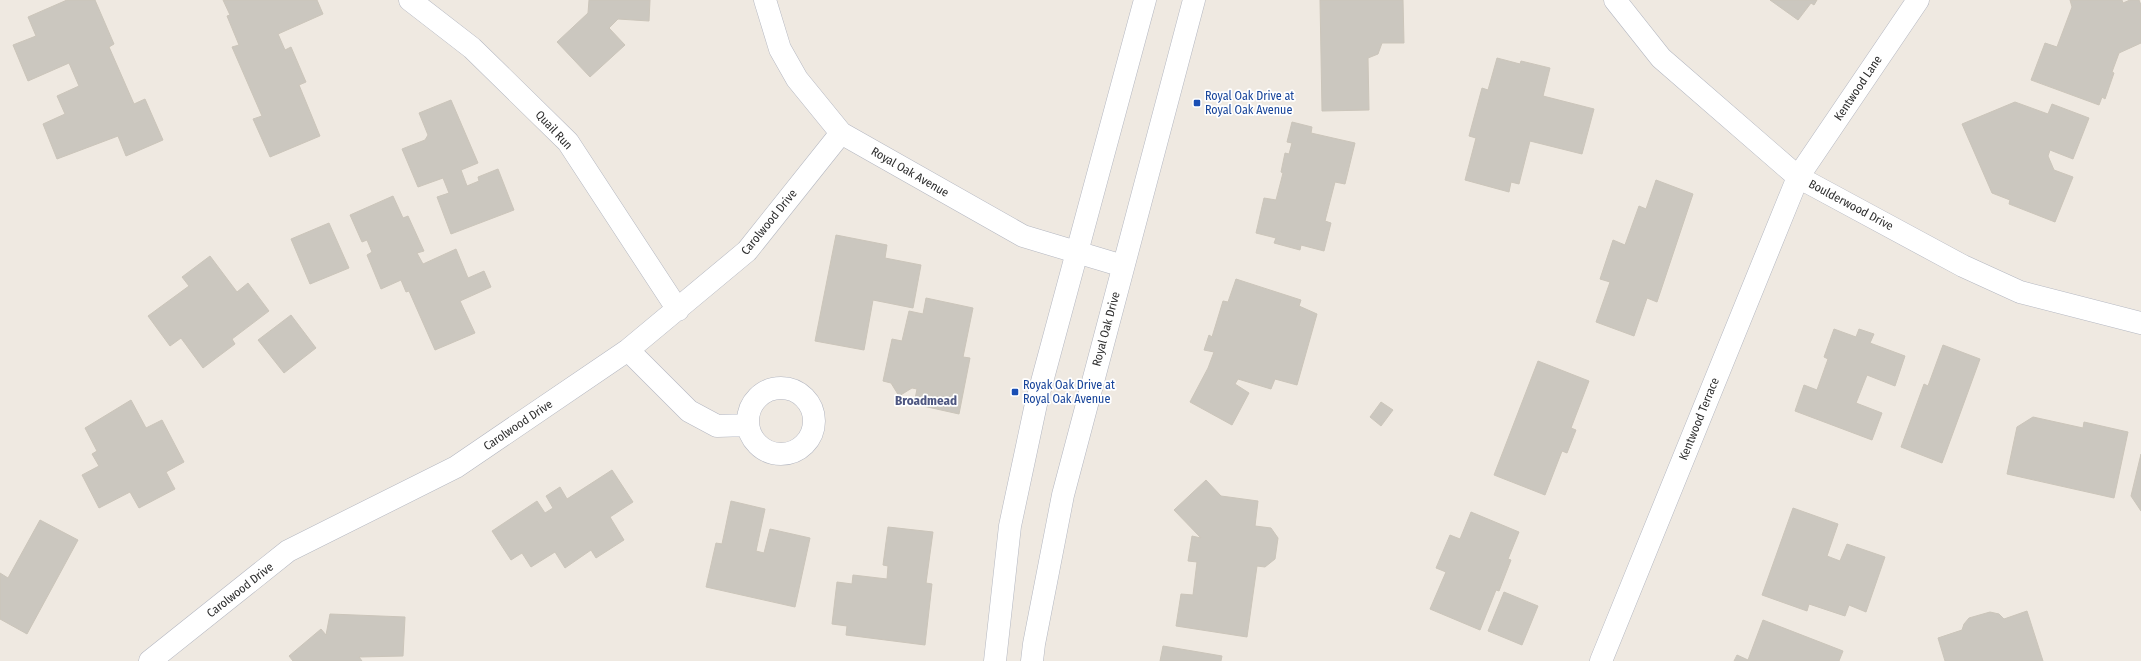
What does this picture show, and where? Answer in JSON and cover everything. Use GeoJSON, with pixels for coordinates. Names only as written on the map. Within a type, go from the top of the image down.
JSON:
{"type":"FeatureCollection","features":[{"type":"Feature","properties":{"kind":"street","name":"Quail Run"},"geometry":{"type":"LineString","coordinates":[[410,0],[472,48],[568,142],[678,310]]}},
{"type":"Feature","properties":{"kind":"street","name":"Royal Oak Avenue"},"geometry":{"type":"LineString","coordinates":[[765,0],[780,48],[797,79],[840,133],[1023,236],[1123,266]]}},
{"type":"Feature","properties":{"kind":"street"},"geometry":{"type":"LineString","coordinates":[[995,661],[1010,526],[1036,404],[1145,0]]}},
{"type":"Feature","properties":{"kind":"street","name":"Royal Oak Drive"},"geometry":{"type":"LineString","coordinates":[[1032,661],[1062,495],[1194,0]]}},
{"type":"Feature","properties":{"kind":"street","name":"Boulderwood Drive"},"geometry":{"type":"LineString","coordinates":[[1615,0],[1662,58],[1798,177],[1963,266],[2020,292],[2140,321]]}},
{"type":"Feature","properties":{"kind":"street","name":"Kentwood Lane"},"geometry":{"type":"LineString","coordinates":[[1798,177],[1918,0]]}},
{"type":"Feature","properties":{"kind":"street","name":"Carolwood Drive"},"geometry":{"type":"LineString","coordinates":[[152,660],[288,551],[456,467],[628,350],[678,310],[747,251],[840,133]]}},
{"type":"Feature","properties":{"kind":"street","name":"Kentwood Terrace"},"geometry":{"type":"LineString","coordinates":[[1601,661],[1798,177]]}},
{"type":"Feature","properties":{"kind":"street"},"geometry":{"type":"LineString","coordinates":[[628,350],[689,411],[717,426],[748,425]]}},
{"type":"Feature","properties":{"kind":"building"},"geometry":{"type":"Polygon","coordinates":[[[67,0],[95,0],[114,44],[109,47],[134,104],[145,99],[163,140],[126,156],[118,136],[57,159],[43,124],[65,114],[57,96],[79,86],[69,63],[28,81],[13,45],[36,36],[28,17],[67,0]]]}},
{"type":"Feature","properties":{"kind":"building"},"geometry":{"type":"Polygon","coordinates":[[[223,0],[317,0],[323,14],[278,34],[285,50],[291,47],[306,82],[299,85],[320,136],[270,157],[253,119],[262,116],[232,47],[239,45],[227,16],[230,15],[223,0]]]}},
{"type":"Feature","properties":{"kind":"building"},"geometry":{"type":"Polygon","coordinates":[[[589,0],[650,0],[649,21],[618,19],[609,28],[625,45],[590,77],[557,42],[588,13],[589,0]]]}},
{"type":"Feature","properties":{"kind":"building"},"geometry":{"type":"Polygon","coordinates":[[[1320,0],[1403,0],[1404,43],[1382,43],[1378,54],[1368,58],[1369,110],[1322,111],[1320,0]]]}},
{"type":"Feature","properties":{"kind":"building"},"geometry":{"type":"Polygon","coordinates":[[[1770,0],[1817,0],[1814,5],[1811,3],[1798,20],[1770,0]]]}},
{"type":"Feature","properties":{"kind":"building"},"geometry":{"type":"Polygon","coordinates":[[[2070,0],[2122,0],[2123,3],[2130,0],[2139,0],[2141,5],[2141,43],[2119,53],[2105,99],[2102,97],[2099,105],[2031,80],[2045,43],[2057,47],[2072,7],[2070,0]]]}},
{"type":"Feature","properties":{"kind":"building"},"geometry":{"type":"Polygon","coordinates":[[[1497,58],[1520,64],[1521,61],[1550,68],[1543,96],[1594,109],[1582,154],[1530,141],[1519,184],[1511,182],[1509,192],[1465,180],[1476,138],[1469,136],[1482,88],[1488,90],[1497,58]]]}},
{"type":"Feature","properties":{"kind":"building"},"geometry":{"type":"Polygon","coordinates":[[[451,100],[478,163],[461,170],[467,186],[479,181],[478,177],[498,169],[514,210],[451,234],[437,197],[449,193],[443,178],[418,187],[402,149],[425,140],[428,135],[419,113],[451,100]]]}},
{"type":"Feature","properties":{"kind":"building"},"geometry":{"type":"Polygon","coordinates":[[[2015,102],[2048,114],[2052,104],[2089,118],[2073,159],[2050,150],[2048,156],[2054,170],[2073,177],[2055,222],[2009,204],[2010,200],[1992,193],[1962,124],[2015,102]]]}},
{"type":"Feature","properties":{"kind":"building"},"geometry":{"type":"Polygon","coordinates":[[[1292,122],[1312,127],[1311,133],[1355,143],[1345,184],[1335,182],[1325,221],[1331,223],[1324,251],[1301,245],[1300,250],[1274,243],[1276,238],[1256,233],[1264,198],[1276,200],[1283,173],[1281,172],[1285,153],[1289,154],[1292,143],[1287,142],[1292,122]]]}},
{"type":"Feature","properties":{"kind":"building"},"geometry":{"type":"Polygon","coordinates":[[[1656,180],[1693,194],[1657,302],[1647,298],[1634,336],[1596,322],[1610,282],[1600,279],[1613,240],[1625,245],[1639,206],[1646,209],[1656,180]]]}},
{"type":"Feature","properties":{"kind":"building"},"geometry":{"type":"Polygon","coordinates":[[[393,196],[403,218],[408,216],[424,251],[417,253],[423,264],[456,249],[468,278],[484,271],[491,287],[460,301],[475,333],[435,350],[409,291],[406,292],[401,280],[381,289],[367,255],[372,252],[367,240],[362,242],[350,215],[393,196]]]}},
{"type":"Feature","properties":{"kind":"building"},"geometry":{"type":"Polygon","coordinates":[[[329,223],[349,268],[310,284],[291,239],[329,223]]]}},
{"type":"Feature","properties":{"kind":"building"},"geometry":{"type":"Polygon","coordinates":[[[836,235],[887,245],[885,258],[921,265],[913,308],[873,300],[864,350],[815,341],[836,235]]]}},
{"type":"Feature","properties":{"kind":"building"},"geometry":{"type":"Polygon","coordinates":[[[210,256],[237,292],[248,283],[269,311],[232,339],[235,344],[203,368],[181,338],[170,346],[148,316],[189,286],[182,277],[210,256]]]}},
{"type":"Feature","properties":{"kind":"building"},"geometry":{"type":"Polygon","coordinates":[[[1236,279],[1301,300],[1299,306],[1317,314],[1297,385],[1275,379],[1271,389],[1238,379],[1235,384],[1249,393],[1232,425],[1190,402],[1208,368],[1214,352],[1204,350],[1209,335],[1212,337],[1223,301],[1228,302],[1236,279]]]}},
{"type":"Feature","properties":{"kind":"building"},"geometry":{"type":"Polygon","coordinates":[[[926,298],[973,308],[963,357],[970,358],[959,414],[914,404],[917,389],[912,388],[899,396],[891,383],[883,381],[892,339],[902,341],[909,311],[923,314],[926,298]]]}},
{"type":"Feature","properties":{"kind":"building"},"geometry":{"type":"Polygon","coordinates":[[[291,315],[316,348],[284,373],[258,340],[291,315]]]}},
{"type":"Feature","properties":{"kind":"building"},"geometry":{"type":"Polygon","coordinates":[[[1834,329],[1856,337],[1859,329],[1874,334],[1870,343],[1905,356],[1895,386],[1867,375],[1856,403],[1882,413],[1872,440],[1795,411],[1804,385],[1817,390],[1828,359],[1824,357],[1834,329]]]}},
{"type":"Feature","properties":{"kind":"building"},"geometry":{"type":"Polygon","coordinates":[[[1943,345],[1980,359],[1942,463],[1901,447],[1924,384],[1928,386],[1943,345]]]}},
{"type":"Feature","properties":{"kind":"building"},"geometry":{"type":"Polygon","coordinates":[[[1538,361],[1589,381],[1571,428],[1576,430],[1567,453],[1562,451],[1545,495],[1494,475],[1538,361]]]}},
{"type":"Feature","properties":{"kind":"building"},"geometry":{"type":"Polygon","coordinates":[[[131,400],[146,428],[162,420],[184,462],[166,472],[175,489],[139,508],[130,492],[99,508],[82,475],[99,466],[92,454],[97,451],[85,428],[131,400]]]}},
{"type":"Feature","properties":{"kind":"building"},"geometry":{"type":"Polygon","coordinates":[[[1381,402],[1393,410],[1381,426],[1370,417],[1381,402]]]}},
{"type":"Feature","properties":{"kind":"building"},"geometry":{"type":"Polygon","coordinates":[[[2033,417],[2083,428],[2084,422],[2128,432],[2114,498],[2007,474],[2017,427],[2033,417]]]}},
{"type":"Feature","properties":{"kind":"building"},"geometry":{"type":"Polygon","coordinates":[[[2141,454],[2141,511],[2131,496],[2141,454]]]}},
{"type":"Feature","properties":{"kind":"building"},"geometry":{"type":"Polygon","coordinates":[[[612,470],[633,502],[610,517],[624,540],[596,558],[591,550],[565,568],[555,552],[531,567],[522,553],[511,560],[492,531],[537,501],[545,513],[553,508],[546,496],[560,487],[567,499],[612,470]]]}},
{"type":"Feature","properties":{"kind":"building"},"geometry":{"type":"Polygon","coordinates":[[[1206,480],[1221,496],[1258,501],[1255,526],[1271,528],[1278,538],[1275,559],[1265,567],[1257,566],[1247,637],[1176,626],[1181,594],[1193,595],[1197,562],[1188,561],[1192,536],[1201,538],[1174,510],[1206,480]]]}},
{"type":"Feature","properties":{"kind":"building"},"geometry":{"type":"Polygon","coordinates":[[[731,501],[765,509],[756,551],[764,553],[770,529],[810,538],[795,607],[706,587],[716,543],[722,544],[731,501]]]}},
{"type":"Feature","properties":{"kind":"building"},"geometry":{"type":"Polygon","coordinates":[[[1793,508],[1838,524],[1827,556],[1840,561],[1847,544],[1885,557],[1866,612],[1849,605],[1845,616],[1809,604],[1807,611],[1762,595],[1793,508]]]}},
{"type":"Feature","properties":{"kind":"building"},"geometry":{"type":"Polygon","coordinates":[[[1471,512],[1519,532],[1508,559],[1511,560],[1499,591],[1496,590],[1480,630],[1430,609],[1446,572],[1436,568],[1450,535],[1460,539],[1471,512]]]}},
{"type":"Feature","properties":{"kind":"building"},"geometry":{"type":"Polygon","coordinates":[[[40,520],[78,540],[27,634],[0,619],[0,573],[8,578],[40,520]]]}},
{"type":"Feature","properties":{"kind":"building"},"geometry":{"type":"Polygon","coordinates":[[[888,527],[933,532],[926,583],[932,584],[925,645],[846,635],[847,626],[832,624],[837,582],[852,584],[853,575],[887,579],[888,566],[883,565],[888,527]]]}},
{"type":"Feature","properties":{"kind":"building"},"geometry":{"type":"Polygon","coordinates":[[[1504,592],[1538,606],[1522,645],[1488,631],[1504,592]]]}},
{"type":"Feature","properties":{"kind":"building"},"geometry":{"type":"Polygon","coordinates":[[[2027,611],[2043,661],[1945,661],[1938,638],[1962,630],[1964,624],[1969,618],[1990,612],[1999,614],[2004,619],[2027,611]]]}},
{"type":"Feature","properties":{"kind":"building"},"geometry":{"type":"Polygon","coordinates":[[[330,614],[405,617],[403,656],[359,657],[362,661],[293,661],[289,656],[321,629],[326,635],[330,614]]]}},
{"type":"Feature","properties":{"kind":"building"},"geometry":{"type":"Polygon","coordinates":[[[1763,620],[1843,651],[1839,661],[1734,661],[1737,655],[1748,660],[1763,620]]]}},
{"type":"Feature","properties":{"kind":"building"},"geometry":{"type":"Polygon","coordinates":[[[1163,646],[1222,656],[1221,661],[1160,661],[1163,646]]]}},
{"type":"Feature","properties":{"kind":"place","name":"Royal Oak Drive at Royal Oak Avenue"},"geometry":{"type":"Point","coordinates":[1197,103]}},
{"type":"Feature","properties":{"kind":"place","name":"Royak Oak Drive at Royal Oak Avenue"},"geometry":{"type":"Point","coordinates":[1015,392]}},
{"type":"Feature","properties":{"kind":"district","name":"Broadmead"},"geometry":{"type":"Point","coordinates":[926,400]}}]}
